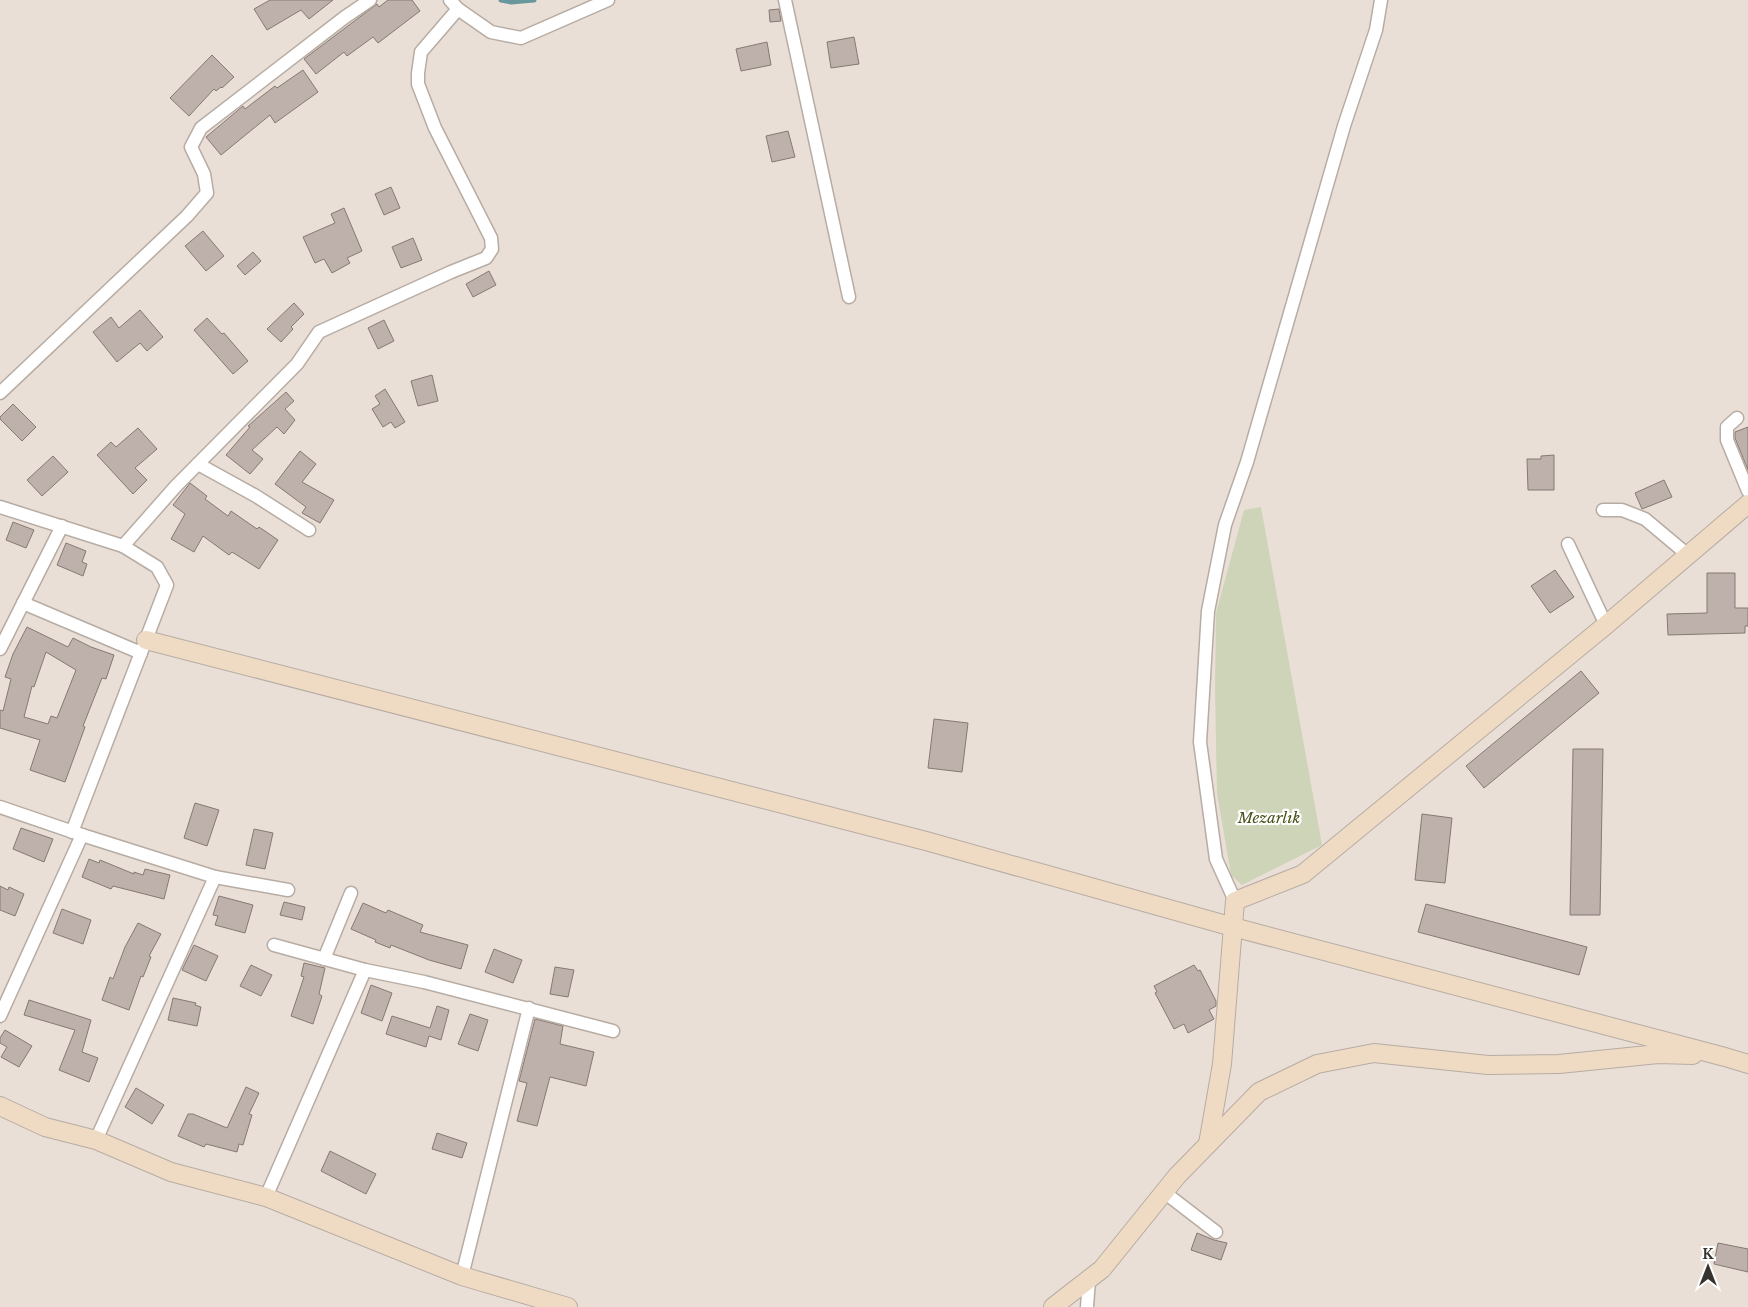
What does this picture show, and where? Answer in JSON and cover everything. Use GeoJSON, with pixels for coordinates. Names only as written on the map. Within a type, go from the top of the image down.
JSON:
{"type":"FeatureCollection","features":[{"type":"Feature","properties":{"kind":"street"},"geometry":{"type":"LineString","coordinates":[[0,393],[187,216],[207,194],[204,174],[191,147],[201,128],[345,17],[370,0]]}},
{"type":"Feature","properties":{"kind":"street"},"geometry":{"type":"LineString","coordinates":[[122,546],[198,464],[297,364],[319,332],[486,258],[492,249],[491,238],[435,128],[418,84],[421,52],[454,5],[490,32],[521,38],[608,0]]}},
{"type":"Feature","properties":{"kind":"street"},"geometry":{"type":"LineString","coordinates":[[785,0],[849,297]]}},
{"type":"Feature","properties":{"kind":"street"},"geometry":{"type":"LineString","coordinates":[[1208,1144],[1222,1064],[1235,901],[1216,859],[1200,742],[1208,611],[1225,524],[1247,462],[1344,126],[1376,30],[1381,0]]}},
{"type":"Feature","properties":{"kind":"street"},"geometry":{"type":"LineString","coordinates":[[1738,418],[1727,427],[1727,440],[1748,491]]}},
{"type":"Feature","properties":{"kind":"street"},"geometry":{"type":"LineString","coordinates":[[198,464],[256,496],[309,530]]}},
{"type":"Feature","properties":{"kind":"street"},"geometry":{"type":"LineString","coordinates":[[1235,901],[1302,874],[1606,625],[1748,504]]}},
{"type":"Feature","properties":{"kind":"street"},"geometry":{"type":"LineString","coordinates":[[0,507],[122,546],[157,567],[167,585],[77,834],[0,1016]]}},
{"type":"Feature","properties":{"kind":"street"},"geometry":{"type":"LineString","coordinates":[[1603,510],[1622,510],[1645,518],[1688,555]]}},
{"type":"Feature","properties":{"kind":"street"},"geometry":{"type":"LineString","coordinates":[[0,649],[62,526]]}},
{"type":"Feature","properties":{"kind":"street"},"geometry":{"type":"LineString","coordinates":[[1568,544],[1606,625]]}},
{"type":"Feature","properties":{"kind":"street"},"geometry":{"type":"LineString","coordinates":[[23,603],[143,647],[926,842],[1233,927],[1725,1056],[1748,1064]]}},
{"type":"Feature","properties":{"kind":"street"},"geometry":{"type":"LineString","coordinates":[[0,807],[77,834],[215,877],[288,890]]}},
{"type":"Feature","properties":{"kind":"street"},"geometry":{"type":"LineString","coordinates":[[96,1140],[215,877]]}},
{"type":"Feature","properties":{"kind":"street"},"geometry":{"type":"LineString","coordinates":[[324,958],[351,894]]}},
{"type":"Feature","properties":{"kind":"street"},"geometry":{"type":"LineString","coordinates":[[274,945],[365,970],[424,982],[528,1008],[613,1032]]}},
{"type":"Feature","properties":{"kind":"street"},"geometry":{"type":"LineString","coordinates":[[266,1197],[365,970]]}},
{"type":"Feature","properties":{"kind":"street"},"geometry":{"type":"LineString","coordinates":[[462,1276],[528,1008]]}},
{"type":"Feature","properties":{"kind":"street"},"geometry":{"type":"LineString","coordinates":[[1053,1307],[1102,1269],[1177,1176],[1259,1092],[1317,1064],[1374,1053],[1488,1065],[1559,1064],[1658,1054],[1725,1056],[1748,1052]]}},
{"type":"Feature","properties":{"kind":"street"},"geometry":{"type":"LineString","coordinates":[[0,1106],[45,1127],[96,1140],[171,1172],[266,1197],[462,1276],[568,1307]]}},
{"type":"Feature","properties":{"kind":"street"},"geometry":{"type":"LineString","coordinates":[[1164,1192],[1216,1232]]}},
{"type":"Feature","properties":{"kind":"street"},"geometry":{"type":"LineString","coordinates":[[1087,1307],[1089,1279]]}},
{"type":"Feature","properties":{"kind":"green space","name":"Mezarlık"},"geometry":{"type":"Polygon","coordinates":[[[1261,507],[1322,845],[1242,885],[1231,875],[1217,793],[1216,613],[1244,510],[1261,507]]]}},
{"type":"Feature","properties":{"kind":"building"},"geometry":{"type":"Polygon","coordinates":[[[270,0],[333,0],[309,19],[301,10],[267,30],[254,9],[270,0]]]}},
{"type":"Feature","properties":{"kind":"building"},"geometry":{"type":"Polygon","coordinates":[[[388,0],[412,0],[420,11],[378,43],[373,37],[347,56],[344,52],[316,74],[304,59],[377,4],[379,7],[388,0]]]}},
{"type":"Feature","properties":{"kind":"building"},"geometry":{"type":"Polygon","coordinates":[[[779,9],[781,21],[770,22],[769,10],[779,9]]]}},
{"type":"Feature","properties":{"kind":"building"},"geometry":{"type":"Polygon","coordinates":[[[854,37],[859,64],[831,68],[827,42],[854,37]]]}},
{"type":"Feature","properties":{"kind":"building"},"geometry":{"type":"Polygon","coordinates":[[[767,42],[771,65],[741,71],[736,49],[767,42]]]}},
{"type":"Feature","properties":{"kind":"building"},"geometry":{"type":"Polygon","coordinates":[[[212,55],[234,77],[222,88],[216,91],[214,89],[189,116],[170,98],[212,55]]]}},
{"type":"Feature","properties":{"kind":"building"},"geometry":{"type":"Polygon","coordinates":[[[303,70],[318,92],[275,123],[270,115],[221,155],[206,137],[243,106],[245,109],[275,86],[277,88],[303,70]]]}},
{"type":"Feature","properties":{"kind":"building"},"geometry":{"type":"Polygon","coordinates":[[[788,131],[795,157],[772,162],[766,136],[788,131]]]}},
{"type":"Feature","properties":{"kind":"building"},"geometry":{"type":"Polygon","coordinates":[[[391,187],[400,208],[384,215],[375,194],[391,187]]]}},
{"type":"Feature","properties":{"kind":"building"},"geometry":{"type":"Polygon","coordinates":[[[344,208],[362,251],[347,258],[350,263],[332,273],[324,259],[315,263],[303,237],[335,223],[331,214],[344,208]]]}},
{"type":"Feature","properties":{"kind":"building"},"geometry":{"type":"Polygon","coordinates":[[[203,231],[224,256],[206,271],[185,246],[203,231]]]}},
{"type":"Feature","properties":{"kind":"building"},"geometry":{"type":"Polygon","coordinates":[[[413,238],[422,260],[401,268],[392,247],[413,238]]]}},
{"type":"Feature","properties":{"kind":"building"},"geometry":{"type":"Polygon","coordinates":[[[253,252],[261,261],[245,275],[237,266],[253,252]]]}},
{"type":"Feature","properties":{"kind":"building"},"geometry":{"type":"Polygon","coordinates":[[[489,271],[496,285],[473,297],[466,284],[489,271]]]}},
{"type":"Feature","properties":{"kind":"building"},"geometry":{"type":"Polygon","coordinates":[[[294,303],[304,314],[291,327],[293,329],[281,342],[267,329],[294,303]]]}},
{"type":"Feature","properties":{"kind":"building"},"geometry":{"type":"Polygon","coordinates":[[[140,310],[163,337],[147,351],[140,343],[117,362],[93,332],[111,317],[119,328],[140,310]]]}},
{"type":"Feature","properties":{"kind":"building"},"geometry":{"type":"Polygon","coordinates":[[[207,318],[222,334],[224,333],[248,361],[233,374],[194,330],[207,318]]]}},
{"type":"Feature","properties":{"kind":"building"},"geometry":{"type":"Polygon","coordinates":[[[384,320],[394,341],[378,349],[368,328],[384,320]]]}},
{"type":"Feature","properties":{"kind":"building"},"geometry":{"type":"Polygon","coordinates":[[[432,375],[438,401],[418,406],[411,381],[432,375]]]}},
{"type":"Feature","properties":{"kind":"building"},"geometry":{"type":"Polygon","coordinates":[[[385,389],[405,422],[395,428],[391,422],[383,427],[372,409],[380,404],[375,396],[385,389]]]}},
{"type":"Feature","properties":{"kind":"building"},"geometry":{"type":"Polygon","coordinates":[[[286,392],[294,401],[285,409],[295,420],[284,434],[277,427],[252,450],[263,459],[250,474],[226,455],[250,427],[248,426],[286,392]]]}},
{"type":"Feature","properties":{"kind":"building"},"geometry":{"type":"Polygon","coordinates":[[[13,404],[36,427],[22,441],[0,419],[13,404]]]}},
{"type":"Feature","properties":{"kind":"building"},"geometry":{"type":"Polygon","coordinates":[[[1748,427],[1748,470],[1735,438],[1735,432],[1748,427]]]}},
{"type":"Feature","properties":{"kind":"building"},"geometry":{"type":"Polygon","coordinates":[[[138,428],[157,449],[135,468],[147,480],[133,494],[97,455],[111,442],[116,447],[138,428]]]}},
{"type":"Feature","properties":{"kind":"building"},"geometry":{"type":"Polygon","coordinates":[[[300,451],[316,464],[302,482],[334,500],[320,523],[302,513],[306,507],[275,484],[300,451]]]}},
{"type":"Feature","properties":{"kind":"building"},"geometry":{"type":"Polygon","coordinates":[[[1554,455],[1554,490],[1528,490],[1527,459],[1541,459],[1541,456],[1554,455]]]}},
{"type":"Feature","properties":{"kind":"building"},"geometry":{"type":"Polygon","coordinates":[[[53,456],[68,472],[42,496],[27,480],[53,456]]]}},
{"type":"Feature","properties":{"kind":"building"},"geometry":{"type":"Polygon","coordinates":[[[1664,480],[1672,497],[1642,509],[1635,493],[1664,480]]]}},
{"type":"Feature","properties":{"kind":"building"},"geometry":{"type":"Polygon","coordinates":[[[190,483],[207,496],[205,499],[228,516],[231,511],[257,529],[259,527],[278,540],[259,569],[232,552],[229,555],[203,536],[194,552],[171,539],[185,514],[173,505],[190,483]]]}},
{"type":"Feature","properties":{"kind":"building"},"geometry":{"type":"Polygon","coordinates":[[[13,522],[34,530],[26,548],[6,540],[13,522]]]}},
{"type":"Feature","properties":{"kind":"building"},"geometry":{"type":"Polygon","coordinates":[[[66,543],[86,551],[82,562],[87,564],[83,576],[57,565],[66,543]]]}},
{"type":"Feature","properties":{"kind":"building"},"geometry":{"type":"Polygon","coordinates":[[[1555,570],[1574,597],[1550,613],[1531,586],[1555,570]]]}},
{"type":"Feature","properties":{"kind":"building"},"geometry":{"type":"Polygon","coordinates":[[[1707,573],[1735,573],[1735,608],[1748,608],[1748,626],[1745,626],[1745,633],[1668,635],[1667,614],[1707,613],[1707,573]]]}},
{"type":"Feature","properties":{"kind":"building"},"geometry":{"type":"Polygon","coordinates":[[[27,627],[68,647],[73,638],[114,655],[106,679],[102,678],[83,726],[85,727],[65,782],[30,770],[40,740],[0,728],[0,710],[3,711],[11,679],[5,677],[13,654],[27,627]],[[46,652],[34,687],[32,686],[24,717],[48,724],[51,716],[57,718],[76,670],[46,652]]]}},
{"type":"Feature","properties":{"kind":"building"},"geometry":{"type":"Polygon","coordinates":[[[1581,671],[1599,693],[1484,788],[1466,766],[1581,671]]]}},
{"type":"Feature","properties":{"kind":"building"},"geometry":{"type":"Polygon","coordinates":[[[934,719],[968,723],[962,772],[928,768],[934,719]]]}},
{"type":"Feature","properties":{"kind":"building"},"geometry":{"type":"Polygon","coordinates":[[[1573,749],[1603,749],[1600,915],[1570,915],[1573,749]]]}},
{"type":"Feature","properties":{"kind":"building"},"geometry":{"type":"Polygon","coordinates":[[[195,803],[219,810],[207,846],[184,838],[195,803]]]}},
{"type":"Feature","properties":{"kind":"building"},"geometry":{"type":"Polygon","coordinates":[[[1422,814],[1452,818],[1445,883],[1415,880],[1422,814]]]}},
{"type":"Feature","properties":{"kind":"building"},"geometry":{"type":"Polygon","coordinates":[[[21,828],[53,839],[44,862],[13,849],[21,828]]]}},
{"type":"Feature","properties":{"kind":"building"},"geometry":{"type":"Polygon","coordinates":[[[254,829],[273,833],[265,869],[246,865],[254,829]]]}},
{"type":"Feature","properties":{"kind":"building"},"geometry":{"type":"Polygon","coordinates":[[[89,859],[99,863],[100,860],[134,874],[134,872],[143,875],[145,869],[170,875],[164,899],[113,886],[111,889],[82,877],[89,859]]]}},
{"type":"Feature","properties":{"kind":"building"},"geometry":{"type":"Polygon","coordinates":[[[0,886],[8,890],[9,887],[24,894],[15,916],[0,910],[0,886]]]}},
{"type":"Feature","properties":{"kind":"building"},"geometry":{"type":"Polygon","coordinates":[[[219,896],[253,905],[245,933],[215,925],[218,916],[213,915],[219,896]]]}},
{"type":"Feature","properties":{"kind":"building"},"geometry":{"type":"Polygon","coordinates":[[[284,902],[305,907],[302,920],[280,915],[284,902]]]}},
{"type":"Feature","properties":{"kind":"building"},"geometry":{"type":"Polygon","coordinates":[[[363,903],[386,913],[388,910],[423,925],[420,932],[468,945],[461,969],[429,960],[391,945],[390,948],[351,929],[363,903]]]}},
{"type":"Feature","properties":{"kind":"building"},"geometry":{"type":"Polygon","coordinates":[[[1426,904],[1587,947],[1579,975],[1418,932],[1426,904]]]}},
{"type":"Feature","properties":{"kind":"building"},"geometry":{"type":"Polygon","coordinates":[[[62,909],[91,920],[83,944],[53,933],[62,909]]]}},
{"type":"Feature","properties":{"kind":"building"},"geometry":{"type":"Polygon","coordinates":[[[138,923],[161,934],[149,956],[151,957],[143,977],[141,976],[129,1010],[102,1000],[110,977],[113,979],[125,947],[138,923]]]}},
{"type":"Feature","properties":{"kind":"building"},"geometry":{"type":"Polygon","coordinates":[[[194,945],[218,956],[206,981],[182,970],[194,945]]]}},
{"type":"Feature","properties":{"kind":"building"},"geometry":{"type":"Polygon","coordinates":[[[494,949],[522,960],[513,983],[485,972],[494,949]]]}},
{"type":"Feature","properties":{"kind":"building"},"geometry":{"type":"Polygon","coordinates":[[[304,963],[325,968],[319,994],[322,996],[313,1024],[291,1016],[304,977],[301,976],[304,963]]]}},
{"type":"Feature","properties":{"kind":"building"},"geometry":{"type":"Polygon","coordinates":[[[251,965],[272,975],[261,996],[240,986],[251,965]]]}},
{"type":"Feature","properties":{"kind":"building"},"geometry":{"type":"Polygon","coordinates":[[[1194,965],[1198,971],[1200,970],[1216,1001],[1216,1006],[1209,1010],[1214,1019],[1188,1033],[1184,1024],[1174,1029],[1155,993],[1157,992],[1154,986],[1194,965]]]}},
{"type":"Feature","properties":{"kind":"building"},"geometry":{"type":"Polygon","coordinates":[[[555,967],[574,970],[568,997],[550,994],[555,967]]]}},
{"type":"Feature","properties":{"kind":"building"},"geometry":{"type":"Polygon","coordinates":[[[371,985],[392,993],[382,1021],[361,1013],[371,985]]]}},
{"type":"Feature","properties":{"kind":"building"},"geometry":{"type":"Polygon","coordinates":[[[173,998],[196,1003],[195,1005],[201,1007],[197,1026],[168,1020],[173,998]]]}},
{"type":"Feature","properties":{"kind":"building"},"geometry":{"type":"Polygon","coordinates":[[[29,1000],[91,1020],[82,1052],[98,1058],[89,1082],[59,1070],[75,1030],[24,1015],[29,1000]]]}},
{"type":"Feature","properties":{"kind":"building"},"geometry":{"type":"Polygon","coordinates":[[[437,1006],[449,1010],[441,1040],[429,1036],[426,1047],[386,1034],[392,1016],[430,1028],[437,1006]]]}},
{"type":"Feature","properties":{"kind":"building"},"geometry":{"type":"Polygon","coordinates":[[[470,1014],[488,1020],[478,1051],[458,1044],[470,1014]]]}},
{"type":"Feature","properties":{"kind":"building"},"geometry":{"type":"Polygon","coordinates":[[[535,1019],[563,1026],[560,1044],[594,1052],[586,1086],[550,1077],[537,1126],[517,1121],[527,1083],[519,1081],[535,1019]]]}},
{"type":"Feature","properties":{"kind":"building"},"geometry":{"type":"Polygon","coordinates":[[[5,1030],[32,1046],[19,1067],[1,1057],[7,1047],[0,1043],[0,1038],[5,1030]]]}},
{"type":"Feature","properties":{"kind":"building"},"geometry":{"type":"Polygon","coordinates":[[[246,1087],[259,1093],[249,1114],[252,1115],[243,1145],[239,1144],[237,1152],[206,1144],[204,1147],[178,1136],[188,1114],[193,1114],[227,1128],[246,1087]]]}},
{"type":"Feature","properties":{"kind":"building"},"geometry":{"type":"Polygon","coordinates":[[[136,1088],[164,1105],[152,1124],[125,1107],[136,1088]]]}},
{"type":"Feature","properties":{"kind":"building"},"geometry":{"type":"Polygon","coordinates":[[[437,1133],[467,1143],[462,1158],[432,1149],[437,1133]]]}},
{"type":"Feature","properties":{"kind":"building"},"geometry":{"type":"Polygon","coordinates":[[[330,1151],[376,1174],[366,1194],[321,1171],[330,1151]]]}},
{"type":"Feature","properties":{"kind":"building"},"geometry":{"type":"Polygon","coordinates":[[[1197,1233],[1227,1243],[1221,1260],[1191,1250],[1197,1233]]]}},
{"type":"Feature","properties":{"kind":"building"},"geometry":{"type":"Polygon","coordinates":[[[1718,1243],[1748,1249],[1748,1272],[1714,1264],[1718,1243]]]}},
{"type":"Feature","properties":{"kind":"waterway"},"geometry":{"type":"LineString","coordinates":[[501,0],[511,2],[534,0]]}}]}
